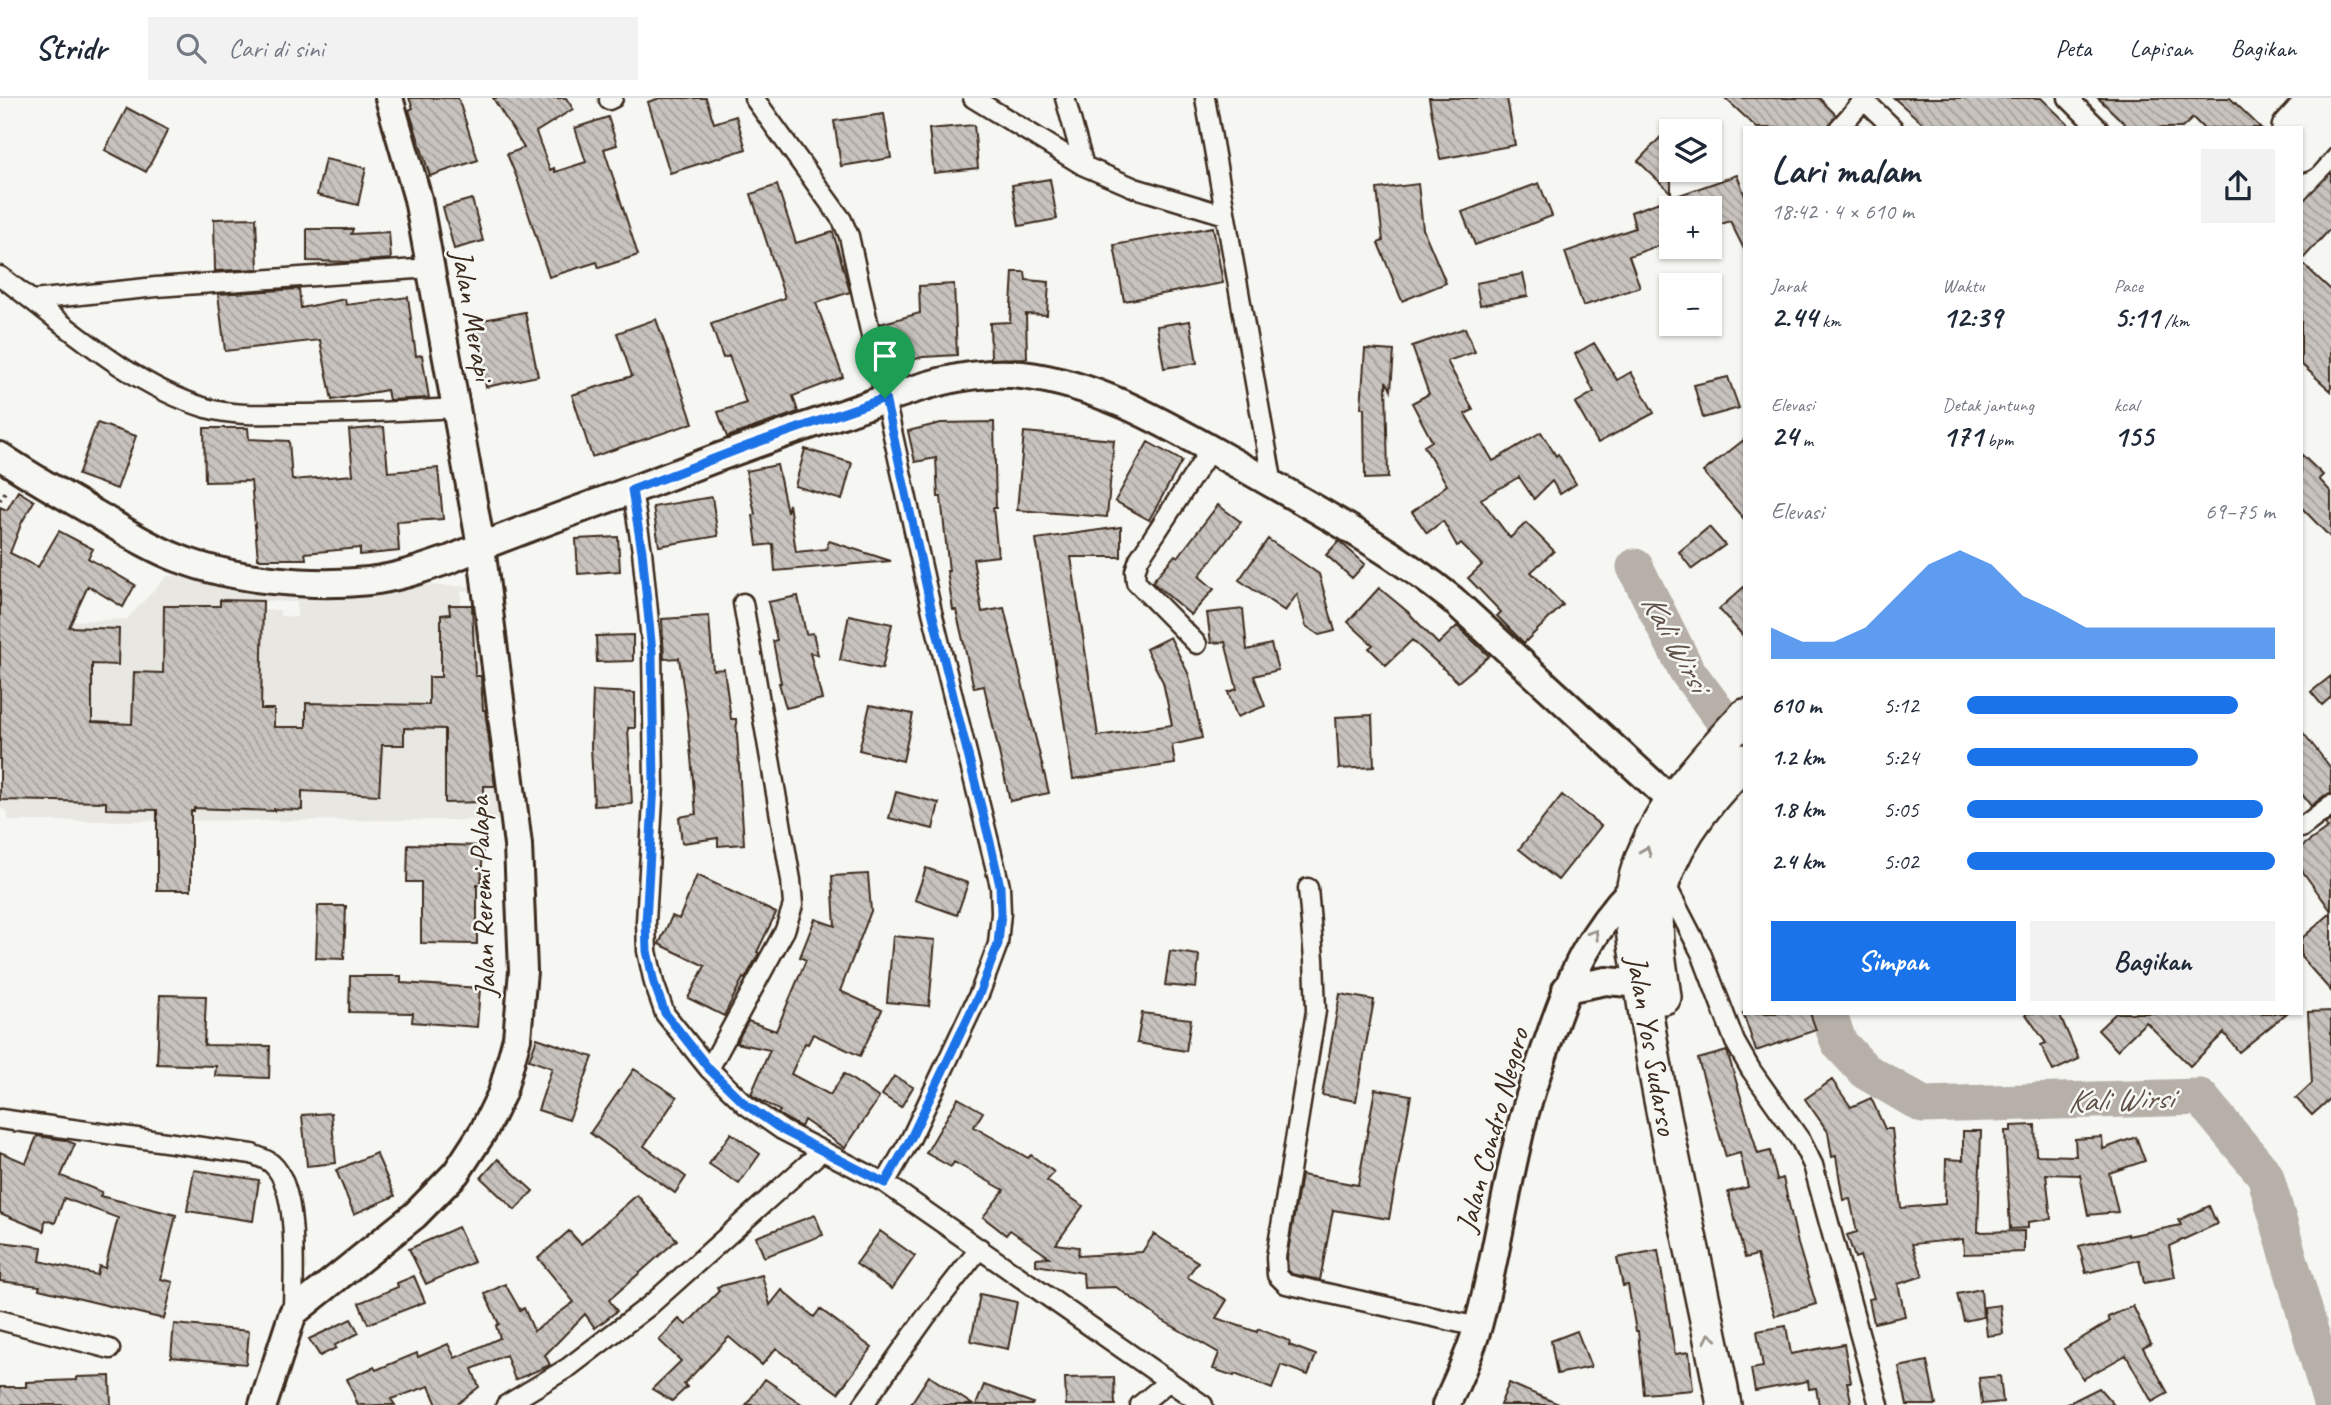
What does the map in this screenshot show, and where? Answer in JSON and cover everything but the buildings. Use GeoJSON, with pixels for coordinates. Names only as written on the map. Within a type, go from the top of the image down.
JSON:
{"type":"FeatureCollection","features":[{"type":"Feature","properties":{"kind":"highway"},"geometry":{"type":"LineString","coordinates":[[2291,126],[2316,98]]}},
{"type":"Feature","properties":{"kind":"highway"},"geometry":{"type":"LineString","coordinates":[[2303,153],[2331,121]]}},
{"type":"Feature","properties":{"kind":"highway","name":"Jalan Yos Sudarso"},"geometry":{"type":"LineString","coordinates":[[1649,884],[1678,847],[1723,769],[1743,721]]}},
{"type":"Feature","properties":{"kind":"highway","name":"Jalan Yos Sudarso"},"geometry":{"type":"LineString","coordinates":[[1723,769],[1673,803],[1649,842],[1649,884],[1634,947],[1652,1060],[1714,1301],[1746,1405]]}},
{"type":"Feature","properties":{"kind":"highway","name":"Jalan Yos Sudarso"},"geometry":{"type":"LineString","coordinates":[[1649,884],[1659,897],[1658,947],[1665,1014],[1714,1301],[1724,1405]]}},
{"type":"Feature","properties":{"kind":"street","name":"Jalan Merapi"},"geometry":{"type":"LineString","coordinates":[[389,98],[418,199],[481,546]]}},
{"type":"Feature","properties":{"kind":"street"},"geometry":{"type":"LineString","coordinates":[[754,98],[842,220],[849,236],[932,612],[1000,886],[998,944],[980,992],[911,1138],[885,1183]]}},
{"type":"Feature","properties":{"kind":"street"},"geometry":{"type":"LineString","coordinates":[[973,98],[1084,166],[1135,188],[1225,215]]}},
{"type":"Feature","properties":{"kind":"street"},"geometry":{"type":"LineString","coordinates":[[1065,98],[1084,166]]}},
{"type":"Feature","properties":{"kind":"street"},"geometry":{"type":"LineString","coordinates":[[2068,98],[2096,126]]}},
{"type":"Feature","properties":{"kind":"street"},"geometry":{"type":"LineString","coordinates":[[1841,126],[1865,99],[1891,126]]}},
{"type":"Feature","properties":{"kind":"street"},"geometry":{"type":"LineString","coordinates":[[1202,102],[1273,485]]}},
{"type":"Feature","properties":{"kind":"street"},"geometry":{"type":"LineString","coordinates":[[33,300],[156,287],[431,268]]}},
{"type":"Feature","properties":{"kind":"street"},"geometry":{"type":"LineString","coordinates":[[0,276],[131,372],[208,409],[239,414],[340,414],[457,408]]}},
{"type":"Feature","properties":{"kind":"street"},"geometry":{"type":"LineString","coordinates":[[0,456],[145,544],[181,560],[222,572],[277,579],[369,581],[409,573],[451,559],[750,445],[929,384],[987,374],[1022,375],[1061,382],[1118,400],[1273,485],[1416,570],[1462,608],[1673,803]]}},
{"type":"Feature","properties":{"kind":"street"},"geometry":{"type":"LineString","coordinates":[[1197,643],[1136,582],[1135,570],[1139,559],[1210,450]]}},
{"type":"Feature","properties":{"kind":"street"},"geometry":{"type":"LineString","coordinates":[[632,490],[642,551],[652,652],[654,784],[646,922],[647,951],[654,983],[665,1013],[709,1069],[746,1105],[782,1130],[885,1183],[1203,1405]]}},
{"type":"Feature","properties":{"kind":"street","name":"Jalan Reremi Palapa"},"geometry":{"type":"LineString","coordinates":[[293,1312],[415,1214],[456,1173],[484,1130],[502,1093],[517,1038],[523,971],[518,845],[481,546]]}},
{"type":"Feature","properties":{"kind":"street"},"geometry":{"type":"LineString","coordinates":[[709,1069],[785,930],[793,905],[791,880],[743,603]]}},
{"type":"Feature","properties":{"kind":"street"},"geometry":{"type":"LineString","coordinates":[[2303,826],[2331,805]]}},
{"type":"Feature","properties":{"kind":"street"},"geometry":{"type":"LineString","coordinates":[[1649,884],[1683,915],[1701,953],[1735,1042],[1751,1070],[1801,1141],[1813,1165],[1879,1405]]}},
{"type":"Feature","properties":{"kind":"street","name":"Jalan Condro Negoro"},"geometry":{"type":"LineString","coordinates":[[1446,1405],[1461,1375],[1478,1327],[1517,1142],[1566,989],[1594,933],[1614,907],[1649,884]]}},
{"type":"Feature","properties":{"kind":"street"},"geometry":{"type":"LineString","coordinates":[[1308,888],[1316,1011],[1276,1257],[1277,1275],[1286,1284],[1478,1327]]}},
{"type":"Feature","properties":{"kind":"street"},"geometry":{"type":"LineString","coordinates":[[1566,989],[1606,981],[1642,984]]}},
{"type":"Feature","properties":{"kind":"street"},"geometry":{"type":"LineString","coordinates":[[0,1119],[252,1154],[271,1163],[281,1176],[292,1214],[293,1312],[263,1405]]}},
{"type":"Feature","properties":{"kind":"street"},"geometry":{"type":"LineString","coordinates":[[506,1405],[569,1367],[649,1306],[822,1151]]}},
{"type":"Feature","properties":{"kind":"street"},"geometry":{"type":"LineString","coordinates":[[863,1405],[925,1318],[980,1248]]}},
{"type":"Feature","properties":{"kind":"street"},"geometry":{"type":"LineString","coordinates":[[0,1320],[110,1349]]}},
{"type":"Feature","properties":{"kind":"street"},"geometry":{"type":"LineString","coordinates":[[1140,1405],[1170,1381]]}},
{"type":"Feature","properties":{"kind":"shaded area"},"geometry":{"type":"Polygon","coordinates":[[[167,576],[480,587],[498,707],[504,820],[9,821],[7,811],[0,808],[0,797],[10,767],[0,764],[0,755],[6,754],[8,717],[0,716],[0,707],[19,707],[21,636],[0,635],[0,624],[127,619],[167,576]],[[473,590],[461,591],[461,605],[450,605],[450,614],[441,615],[441,677],[429,677],[430,698],[483,697],[483,676],[475,676],[473,590]],[[221,600],[220,606],[164,606],[163,644],[221,646],[220,725],[240,725],[240,782],[302,783],[303,757],[272,756],[272,745],[284,745],[284,727],[274,727],[274,709],[261,709],[263,610],[280,610],[280,616],[297,617],[297,602],[221,600]],[[58,627],[56,662],[117,665],[119,629],[58,627]],[[22,630],[21,712],[40,712],[41,724],[52,724],[53,631],[22,630]],[[134,672],[132,719],[208,721],[209,674],[134,672]],[[55,673],[54,720],[91,721],[92,674],[55,673]],[[306,703],[306,744],[404,745],[404,728],[441,729],[441,712],[406,711],[406,705],[306,703]],[[445,710],[445,803],[484,802],[484,786],[499,785],[498,710],[445,710]],[[115,723],[113,758],[238,762],[239,728],[115,723]],[[18,727],[18,757],[111,758],[110,727],[18,727]],[[308,754],[306,791],[379,795],[380,757],[308,754]],[[13,768],[13,800],[96,801],[96,769],[13,768]],[[106,779],[106,809],[194,811],[194,781],[106,779]],[[207,783],[206,808],[274,811],[275,785],[207,783]],[[276,785],[276,809],[302,809],[302,786],[276,785]]]}},
{"type":"Feature","properties":{"kind":"waterway","name":"Kali Wirsi"},"geometry":{"type":"LineString","coordinates":[[1635,567],[1687,671],[1743,746]]}},
{"type":"Feature","properties":{"kind":"waterway","name":"Kali Wirsi"},"geometry":{"type":"LineString","coordinates":[[1829,1015],[1839,1043],[1865,1071],[1923,1105],[2200,1097],[2265,1175],[2331,1403]]}},
{"type":"Feature","properties":{"kind":"route"},"geometry":{"type":"LineString","coordinates":[[885,398],[932,612],[991,846],[1000,886],[1001,913],[998,944],[980,992],[911,1138],[885,1183],[782,1130],[746,1105],[709,1069],[665,1013],[654,983],[647,951],[646,922],[654,784],[652,652],[642,551],[632,490],[885,398]]}}]}
